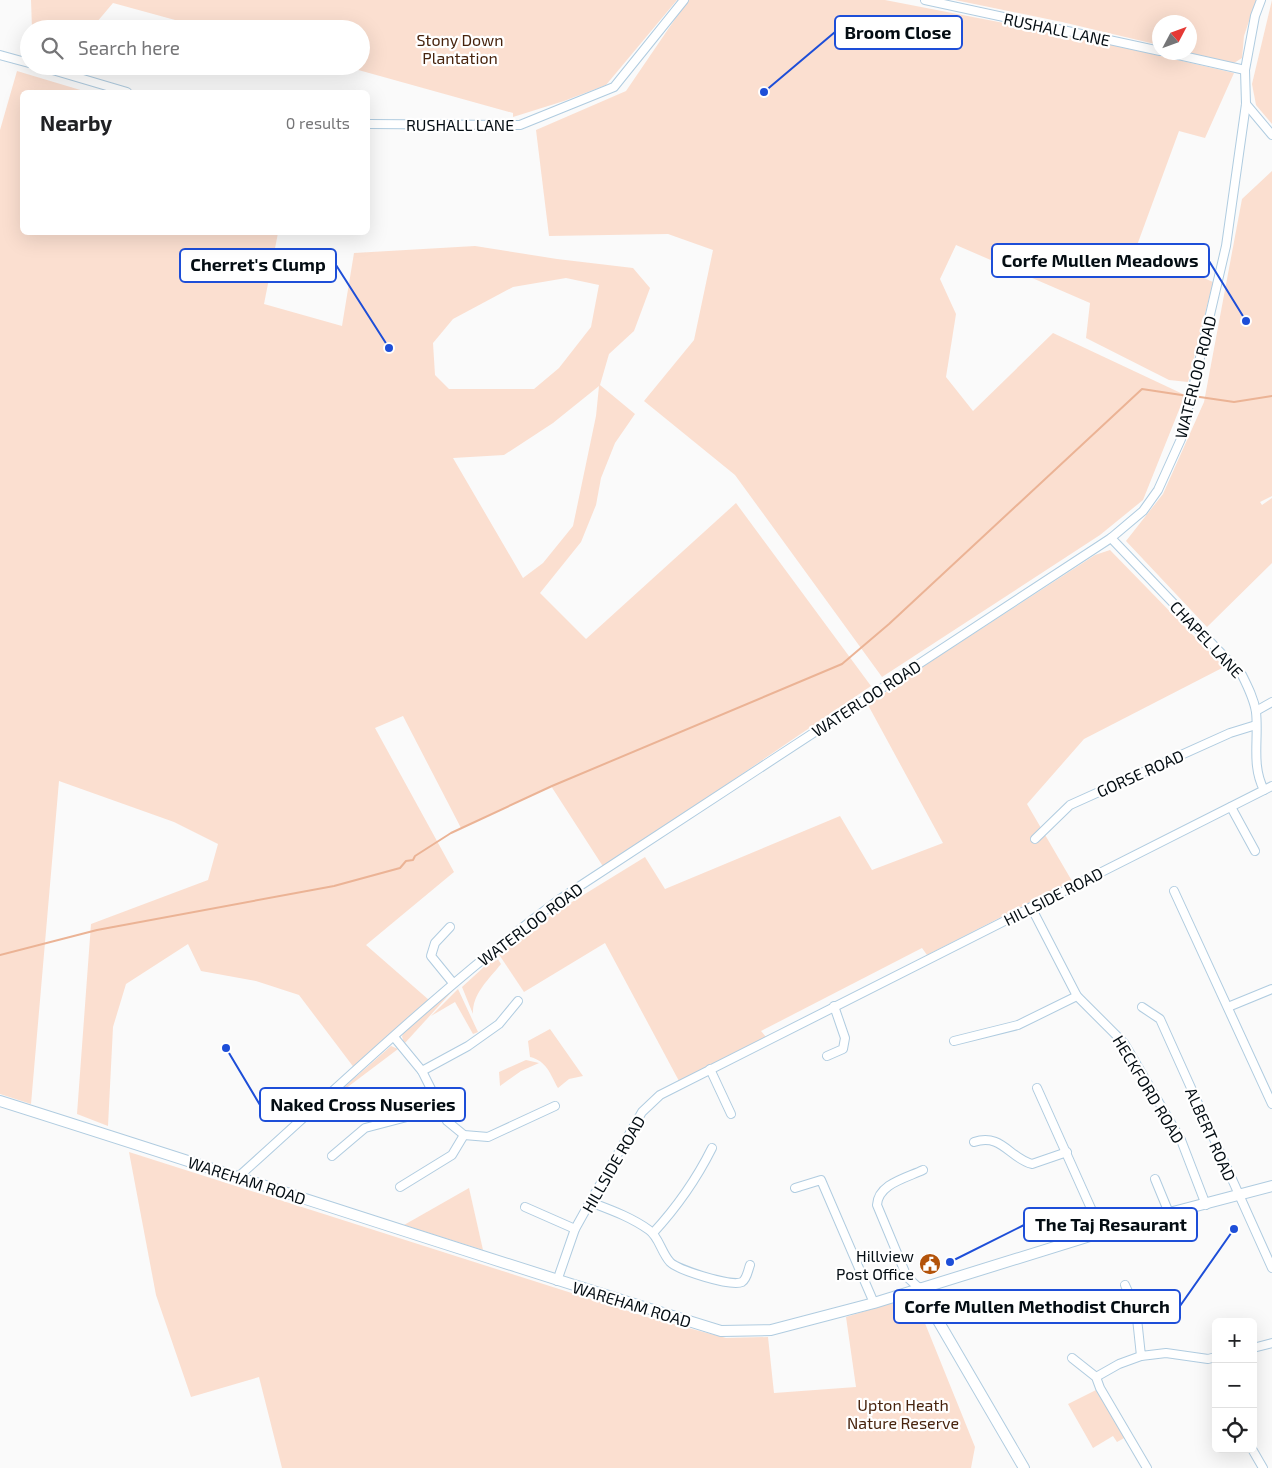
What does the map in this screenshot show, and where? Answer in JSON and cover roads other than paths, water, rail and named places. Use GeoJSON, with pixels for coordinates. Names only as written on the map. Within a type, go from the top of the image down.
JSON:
{"type":"FeatureCollection","features":[{"type":"Feature","properties":{"kind":"street","name":"RUSHALL LANE"},"geometry":{"type":"LineString","coordinates":[[370,124],[520,125],[614,87],[684,0]]}},
{"type":"Feature","properties":{"kind":"street","name":"RUSHALL LANE"},"geometry":{"type":"LineString","coordinates":[[925,0],[1152,49]]}},
{"type":"Feature","properties":{"kind":"street","name":"WATERLOO ROAD"},"geometry":{"type":"LineString","coordinates":[[238,1177],[453,983],[506,938],[560,899],[1110,538],[1143,511],[1158,490],[1181,439],[1226,246],[1246,104],[1245,70],[1255,16],[1261,0]]}},
{"type":"Feature","properties":{"kind":"street"},"geometry":{"type":"LineString","coordinates":[[0,55],[20,61]]}},
{"type":"Feature","properties":{"kind":"street"},"geometry":{"type":"LineString","coordinates":[[1197,59],[1245,70]]}},
{"type":"Feature","properties":{"kind":"street"},"geometry":{"type":"LineString","coordinates":[[69,75],[120,90]]}},
{"type":"Feature","properties":{"kind":"street"},"geometry":{"type":"LineString","coordinates":[[1246,104],[1272,135]]}},
{"type":"Feature","properties":{"kind":"street"},"geometry":{"type":"LineString","coordinates":[[1243,129],[1247,125],[1260,122]]}},
{"type":"Feature","properties":{"kind":"street","name":"CHAPEL LANE"},"geometry":{"type":"LineString","coordinates":[[1110,538],[1242,675],[1251,692],[1256,711],[1255,761],[1258,778],[1264,790]]}},
{"type":"Feature","properties":{"kind":"street"},"geometry":{"type":"LineString","coordinates":[[1256,711],[1272,702]]}},
{"type":"Feature","properties":{"kind":"street","name":"GORSE ROAD"},"geometry":{"type":"LineString","coordinates":[[1036,839],[1070,805],[1230,733],[1256,725]]}},
{"type":"Feature","properties":{"kind":"street","name":"HILLSIDE ROAD"},"geometry":{"type":"LineString","coordinates":[[557,1281],[575,1230],[590,1202],[642,1112],[660,1095],[1272,786]]}},
{"type":"Feature","properties":{"kind":"street"},"geometry":{"type":"LineString","coordinates":[[1231,807],[1255,851]]}},
{"type":"Feature","properties":{"kind":"street"},"geometry":{"type":"LineString","coordinates":[[1174,891],[1272,1104]]}},
{"type":"Feature","properties":{"kind":"street","name":"HECKFORD ROAD"},"geometry":{"type":"LineString","coordinates":[[1031,907],[1078,996],[1124,1043],[1181,1140],[1206,1205]]}},
{"type":"Feature","properties":{"kind":"street"},"geometry":{"type":"LineString","coordinates":[[450,927],[435,943],[431,956],[453,983]]}},
{"type":"Feature","properties":{"kind":"street"},"geometry":{"type":"LineString","coordinates":[[1228,1007],[1272,988]]}},
{"type":"Feature","properties":{"kind":"street"},"geometry":{"type":"LineString","coordinates":[[954,1041],[1018,1025],[1078,996]]}},
{"type":"Feature","properties":{"kind":"street"},"geometry":{"type":"LineString","coordinates":[[422,1070],[480,1038],[499,1024],[518,1001]]}},
{"type":"Feature","properties":{"kind":"street"},"geometry":{"type":"LineString","coordinates":[[828,1056],[843,1048],[845,1044],[845,1038],[834,1006]]}},
{"type":"Feature","properties":{"kind":"street","name":"ALBERT ROAD"},"geometry":{"type":"LineString","coordinates":[[1142,1007],[1160,1020],[1272,1268]]}},
{"type":"Feature","properties":{"kind":"street"},"geometry":{"type":"LineString","coordinates":[[394,1037],[422,1070],[446,1121],[464,1134],[488,1137],[555,1106]]}},
{"type":"Feature","properties":{"kind":"street"},"geometry":{"type":"LineString","coordinates":[[710,1070],[731,1114]]}},
{"type":"Feature","properties":{"kind":"street"},"geometry":{"type":"LineString","coordinates":[[1264,1085],[1272,1082]]}},
{"type":"Feature","properties":{"kind":"street"},"geometry":{"type":"LineString","coordinates":[[1042,1091],[1102,1233]]}},
{"type":"Feature","properties":{"kind":"street","name":"WAREHAM ROAD"},"geometry":{"type":"LineString","coordinates":[[0,1101],[557,1281],[721,1331],[771,1330],[874,1302],[1169,1213],[1206,1205],[1272,1186]]}},
{"type":"Feature","properties":{"kind":"street"},"geometry":{"type":"LineString","coordinates":[[332,1156],[365,1128],[407,1117],[437,1104]]}},
{"type":"Feature","properties":{"kind":"street"},"geometry":{"type":"LineString","coordinates":[[400,1186],[452,1155],[458,1148],[464,1134]]}},
{"type":"Feature","properties":{"kind":"street"},"geometry":{"type":"LineString","coordinates":[[974,1142],[982,1139],[994,1141],[1032,1164],[1067,1152]]}},
{"type":"Feature","properties":{"kind":"street"},"geometry":{"type":"LineString","coordinates":[[653,1233],[672,1213],[699,1175],[712,1148]]}},
{"type":"Feature","properties":{"kind":"street"},"geometry":{"type":"LineString","coordinates":[[923,1170],[883,1189],[877,1197],[877,1205],[907,1277],[919,1288],[1024,1468]]}},
{"type":"Feature","properties":{"kind":"street"},"geometry":{"type":"LineString","coordinates":[[1155,1179],[1169,1213]]}},
{"type":"Feature","properties":{"kind":"street"},"geometry":{"type":"LineString","coordinates":[[795,1188],[821,1180],[874,1302]]}},
{"type":"Feature","properties":{"kind":"street"},"geometry":{"type":"LineString","coordinates":[[590,1202],[636,1220],[653,1233],[669,1261],[678,1269],[730,1283],[741,1282],[745,1279],[750,1265]]}},
{"type":"Feature","properties":{"kind":"street"},"geometry":{"type":"LineString","coordinates":[[524,1207],[575,1230]]}},
{"type":"Feature","properties":{"kind":"street"},"geometry":{"type":"LineString","coordinates":[[1125,1285],[1136,1309],[1141,1356]]}},
{"type":"Feature","properties":{"kind":"street"},"geometry":{"type":"LineString","coordinates":[[1257,1347],[1272,1344]]}},
{"type":"Feature","properties":{"kind":"street"},"geometry":{"type":"LineString","coordinates":[[1096,1377],[1119,1364],[1141,1356],[1166,1353],[1212,1358]]}},
{"type":"Feature","properties":{"kind":"street"},"geometry":{"type":"LineString","coordinates":[[1072,1358],[1096,1377],[1100,1388],[1147,1468]]}},
{"type":"Feature","properties":{"kind":"street"},"geometry":{"type":"LineString","coordinates":[[1254,1453],[1263,1468]]}},
{"type":"Feature","properties":{"kind":"waterway"},"geometry":{"type":"LineString","coordinates":[[0,955],[97,930],[334,886],[400,868],[406,861],[413,860],[415,856],[451,833],[552,786],[842,664],[889,624],[1142,389],[1188,396]]}},
{"type":"Feature","properties":{"kind":"waterway"},"geometry":{"type":"LineString","coordinates":[[1193,396],[1234,402],[1272,396]]}},
{"type":"Feature","properties":{"kind":"place","name":"Broom Close"},"geometry":{"type":"Point","coordinates":[764,92]}},
{"type":"Feature","properties":{"kind":"place","name":"Corfe Mullen Meadows"},"geometry":{"type":"Point","coordinates":[1246,321]}},
{"type":"Feature","properties":{"kind":"place","name":"Cherret's Clump"},"geometry":{"type":"Point","coordinates":[389,348]}},
{"type":"Feature","properties":{"kind":"place","name":"Naked Cross Nuseries"},"geometry":{"type":"Point","coordinates":[226,1048]}},
{"type":"Feature","properties":{"kind":"place","name":"Corfe Mullen Methodist Church"},"geometry":{"type":"Point","coordinates":[1234,1229]}},
{"type":"Feature","properties":{"kind":"place","name":"The Taj Resaurant"},"geometry":{"type":"Point","coordinates":[950,1262]}},
{"type":"Feature","properties":{"kind":"place","name":"Hillview Post Office"},"geometry":{"type":"Point","coordinates":[930,1264]}},
{"type":"Feature","properties":{"kind":"park label","name":"Stony Down Plantation"},"geometry":{"type":"Point","coordinates":[460,48]}},
{"type":"Feature","properties":{"kind":"park label","name":"Upton Heath Nature Reserve"},"geometry":{"type":"Point","coordinates":[903,1413]}}]}
